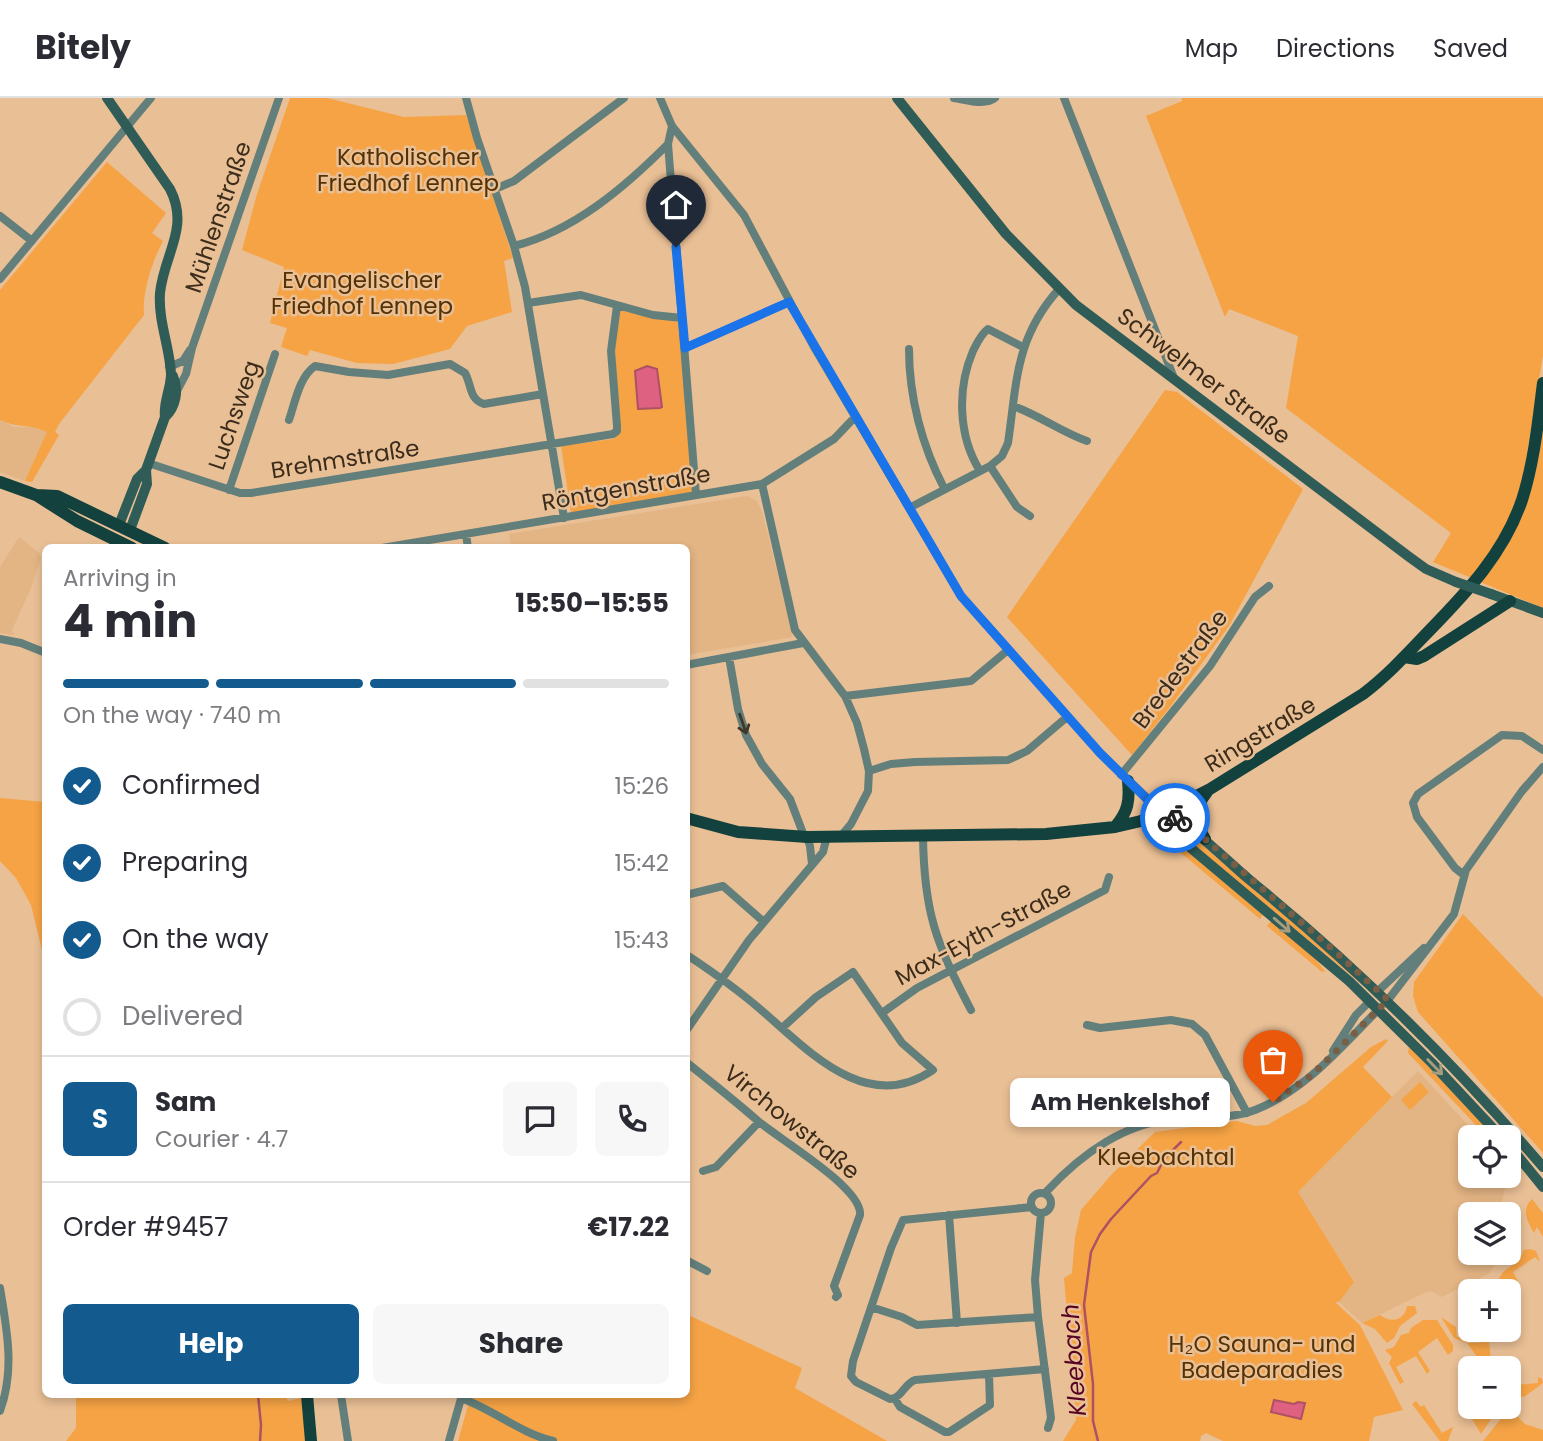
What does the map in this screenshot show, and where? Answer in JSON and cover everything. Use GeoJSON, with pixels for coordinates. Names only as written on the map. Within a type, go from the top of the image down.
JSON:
{"type":"FeatureCollection","features":[{"type":"Feature","properties":{"kind":"main road","name":"Ringstraße"},"geometry":{"type":"LineString","coordinates":[[690,818],[738,832],[805,836],[923,836],[1046,834],[1115,827],[1164,813],[1210,789],[1363,694],[1404,657],[1480,576],[1511,527],[1526,486],[1543,383]]}},
{"type":"Feature","properties":{"kind":"main road"},"geometry":{"type":"LineString","coordinates":[[0,482],[36,495],[52,507],[119,544]]}},
{"type":"Feature","properties":{"kind":"main road"},"geometry":{"type":"LineString","coordinates":[[36,495],[57,496],[157,544]]}},
{"type":"Feature","properties":{"kind":"main road"},"geometry":{"type":"LineString","coordinates":[[121,544],[125,528]]}},
{"type":"Feature","properties":{"kind":"main road"},"geometry":{"type":"LineString","coordinates":[[1404,657],[1417,659],[1424,656],[1510,601]]}},
{"type":"Feature","properties":{"kind":"main road"},"geometry":{"type":"LineString","coordinates":[[1115,827],[1129,804],[1125,778]]}},
{"type":"Feature","properties":{"kind":"main road"},"geometry":{"type":"LineString","coordinates":[[1205,839],[1197,827],[1196,817],[1201,800],[1210,789]]}},
{"type":"Feature","properties":{"kind":"main road"},"geometry":{"type":"LineString","coordinates":[[307,1398],[311,1441]]}},
{"type":"Feature","properties":{"kind":"street"},"geometry":{"type":"LineString","coordinates":[[107,98],[170,189],[178,212],[176,235],[162,284],[160,302],[170,371],[165,417],[147,467],[147,484],[125,528]]}},
{"type":"Feature","properties":{"kind":"street"},"geometry":{"type":"LineString","coordinates":[[0,279],[151,98]]}},
{"type":"Feature","properties":{"kind":"street","name":"Mühlenstraße"},"geometry":{"type":"LineString","coordinates":[[176,393],[186,372],[279,98]]}},
{"type":"Feature","properties":{"kind":"street"},"geometry":{"type":"LineString","coordinates":[[466,98],[514,246],[528,303],[564,518]]}},
{"type":"Feature","properties":{"kind":"street"},"geometry":{"type":"LineString","coordinates":[[495,189],[514,181],[624,98]]}},
{"type":"Feature","properties":{"kind":"street"},"geometry":{"type":"LineString","coordinates":[[660,98],[672,126],[744,215],[789,302],[961,596],[1125,778],[1164,813],[1205,839],[1388,1000],[1460,1073],[1540,1168],[1542,1184]]}},
{"type":"Feature","properties":{"kind":"street","name":"Schwelmer Straße"},"geometry":{"type":"LineString","coordinates":[[897,98],[1006,234],[1059,289],[1096,321],[1426,569],[1543,613]]}},
{"type":"Feature","properties":{"kind":"street"},"geometry":{"type":"LineString","coordinates":[[954,98],[984,102],[995,98]]}},
{"type":"Feature","properties":{"kind":"street"},"geometry":{"type":"LineString","coordinates":[[1064,98],[1175,381]]}},
{"type":"Feature","properties":{"kind":"street"},"geometry":{"type":"LineString","coordinates":[[672,126],[668,144],[696,495]]}},
{"type":"Feature","properties":{"kind":"street"},"geometry":{"type":"LineString","coordinates":[[514,246],[539,240],[592,208],[628,183],[668,144]]}},
{"type":"Feature","properties":{"kind":"street"},"geometry":{"type":"LineString","coordinates":[[0,216],[33,241]]}},
{"type":"Feature","properties":{"kind":"street"},"geometry":{"type":"LineString","coordinates":[[909,508],[990,466],[1002,456],[1007,448],[1023,347],[1045,305],[1059,289]]}},
{"type":"Feature","properties":{"kind":"street"},"geometry":{"type":"LineString","coordinates":[[528,303],[581,295],[653,315],[682,318]]}},
{"type":"Feature","properties":{"kind":"street"},"geometry":{"type":"LineString","coordinates":[[685,348],[789,302]]}},
{"type":"Feature","properties":{"kind":"street","name":"Brehmstraße"},"geometry":{"type":"LineString","coordinates":[[147,467],[251,493],[552,445],[616,432],[611,338],[617,306]]}},
{"type":"Feature","properties":{"kind":"street"},"geometry":{"type":"LineString","coordinates":[[980,471],[969,451],[962,417],[963,383],[968,361],[982,333],[988,329],[1023,347]]}},
{"type":"Feature","properties":{"kind":"street"},"geometry":{"type":"LineString","coordinates":[[170,371],[183,361],[192,348]]}},
{"type":"Feature","properties":{"kind":"street"},"geometry":{"type":"LineString","coordinates":[[909,349],[909,370],[919,423],[944,488]]}},
{"type":"Feature","properties":{"kind":"street","name":"Luchsweg"},"geometry":{"type":"LineString","coordinates":[[229,489],[275,354]]}},
{"type":"Feature","properties":{"kind":"street"},"geometry":{"type":"LineString","coordinates":[[289,420],[307,372],[315,366],[380,375],[450,364],[466,373],[472,396],[480,403],[543,394]]}},
{"type":"Feature","properties":{"kind":"street"},"geometry":{"type":"LineString","coordinates":[[170,371],[186,372]]}},
{"type":"Feature","properties":{"kind":"street"},"geometry":{"type":"LineString","coordinates":[[165,417],[171,412],[176,393],[175,379],[170,371]]}},
{"type":"Feature","properties":{"kind":"street"},"geometry":{"type":"LineString","coordinates":[[1013,406],[1087,441]]}},
{"type":"Feature","properties":{"kind":"street","name":"Röntgenstraße"},"geometry":{"type":"LineString","coordinates":[[406,544],[762,484],[834,439],[855,417]]}},
{"type":"Feature","properties":{"kind":"street"},"geometry":{"type":"LineString","coordinates":[[990,466],[1017,507],[1030,516]]}},
{"type":"Feature","properties":{"kind":"street"},"geometry":{"type":"LineString","coordinates":[[762,484],[795,630],[845,696],[857,723],[869,771],[866,798],[841,836]]}},
{"type":"Feature","properties":{"kind":"street"},"geometry":{"type":"LineString","coordinates":[[466,534],[467,544]]}},
{"type":"Feature","properties":{"kind":"street","name":"Bredestraße"},"geometry":{"type":"LineString","coordinates":[[1125,778],[1210,666],[1255,597],[1269,586]]}},
{"type":"Feature","properties":{"kind":"street"},"geometry":{"type":"LineString","coordinates":[[0,639],[21,643],[42,651]]}},
{"type":"Feature","properties":{"kind":"street"},"geometry":{"type":"LineString","coordinates":[[690,664],[803,643]]}},
{"type":"Feature","properties":{"kind":"street"},"geometry":{"type":"LineString","coordinates":[[845,696],[971,681],[1008,650]]}},
{"type":"Feature","properties":{"kind":"street"},"geometry":{"type":"LineString","coordinates":[[729,657],[738,709],[746,734],[762,764],[790,799],[810,846],[812,865]]}},
{"type":"Feature","properties":{"kind":"street"},"geometry":{"type":"LineString","coordinates":[[869,771],[891,764],[990,762],[1014,758],[1027,751],[1067,716]]}},
{"type":"Feature","properties":{"kind":"street"},"geometry":{"type":"LineString","coordinates":[[1464,875],[1455,868],[1416,817],[1413,803],[1418,794],[1502,735],[1522,736],[1543,750]]}},
{"type":"Feature","properties":{"kind":"street"},"geometry":{"type":"LineString","coordinates":[[1045,1193],[1051,1199],[1051,1207],[1041,1213],[1035,1212],[1032,1197],[1045,1193],[1104,1142],[1132,1128],[1160,1120],[1216,1118],[1247,1113],[1286,1094],[1312,1075],[1388,1000],[1409,975],[1458,908],[1464,875],[1522,791],[1543,767]]}},
{"type":"Feature","properties":{"kind":"street"},"geometry":{"type":"LineString","coordinates":[[1164,813],[1168,828],[1174,834],[1349,981],[1489,1125]]}},
{"type":"Feature","properties":{"kind":"street"},"geometry":{"type":"LineString","coordinates":[[690,1025],[764,922],[823,852],[827,836]]}},
{"type":"Feature","properties":{"kind":"street"},"geometry":{"type":"LineString","coordinates":[[923,836],[923,871],[928,908],[936,937],[971,1010]]}},
{"type":"Feature","properties":{"kind":"street","name":"Max-Eyth-Straße"},"geometry":{"type":"LineString","coordinates":[[881,1013],[917,988],[1105,890],[1110,877]]}},
{"type":"Feature","properties":{"kind":"street"},"geometry":{"type":"LineString","coordinates":[[690,894],[723,886],[764,922]]}},
{"type":"Feature","properties":{"kind":"street"},"geometry":{"type":"LineString","coordinates":[[1323,1064],[1356,1016],[1378,991],[1432,941]]}},
{"type":"Feature","properties":{"kind":"street"},"geometry":{"type":"LineString","coordinates":[[690,957],[722,979],[825,1064],[840,1074],[874,1085],[898,1084],[910,1082],[933,1070],[902,1042],[853,972],[816,997],[782,1028]]}},
{"type":"Feature","properties":{"kind":"street"},"geometry":{"type":"LineString","coordinates":[[1087,1026],[1100,1028],[1171,1020],[1196,1026],[1205,1035],[1247,1113]]}},
{"type":"Feature","properties":{"kind":"street","name":"Virchowstraße"},"geometry":{"type":"LineString","coordinates":[[690,1065],[759,1122],[835,1178],[856,1199],[860,1206],[860,1215],[834,1286],[838,1295],[836,1297]]}},
{"type":"Feature","properties":{"kind":"street"},"geometry":{"type":"LineString","coordinates":[[704,1171],[716,1167],[759,1122]]}},
{"type":"Feature","properties":{"kind":"street"},"geometry":{"type":"LineString","coordinates":[[1521,1154],[1540,1168]]}},
{"type":"Feature","properties":{"kind":"street"},"geometry":{"type":"LineString","coordinates":[[1032,1207],[903,1220],[871,1307],[853,1361],[851,1376],[856,1382],[886,1399],[895,1399],[915,1380],[1045,1369]]}},
{"type":"Feature","properties":{"kind":"street"},"geometry":{"type":"LineString","coordinates":[[1041,1213],[1035,1280],[1051,1418],[1048,1428]]}},
{"type":"Feature","properties":{"kind":"street"},"geometry":{"type":"LineString","coordinates":[[949,1215],[957,1323]]}},
{"type":"Feature","properties":{"kind":"street"},"geometry":{"type":"LineString","coordinates":[[690,1262],[707,1271]]}},
{"type":"Feature","properties":{"kind":"street"},"geometry":{"type":"LineString","coordinates":[[0,1288],[9,1364],[6,1391],[0,1411]]}},
{"type":"Feature","properties":{"kind":"street"},"geometry":{"type":"LineString","coordinates":[[871,1307],[902,1317],[913,1324],[1038,1317]]}},
{"type":"Feature","properties":{"kind":"street"},"geometry":{"type":"LineString","coordinates":[[895,1399],[900,1407],[949,1432],[990,1405],[989,1374]]}},
{"type":"Feature","properties":{"kind":"street"},"geometry":{"type":"LineString","coordinates":[[341,1398],[348,1441]]}},
{"type":"Feature","properties":{"kind":"street"},"geometry":{"type":"LineString","coordinates":[[449,1441],[461,1398]]}},
{"type":"Feature","properties":{"kind":"street"},"geometry":{"type":"LineString","coordinates":[[466,1398],[532,1435],[553,1441]]}},
{"type":"Feature","properties":{"kind":"shaded area"},"geometry":{"type":"Polygon","coordinates":[[[647,366],[657,369],[660,408],[638,409],[635,371],[647,366]]]}},
{"type":"Feature","properties":{"kind":"shaded area"},"geometry":{"type":"Polygon","coordinates":[[[0,420],[14,427],[37,427],[48,432],[25,481],[0,472],[0,420]]]}},
{"type":"Feature","properties":{"kind":"shaded area"},"geometry":{"type":"Polygon","coordinates":[[[747,496],[757,501],[762,511],[793,637],[690,654],[690,544],[510,544],[509,534],[747,496]]]}},
{"type":"Feature","properties":{"kind":"shaded area"},"geometry":{"type":"Polygon","coordinates":[[[19,537],[39,553],[41,558],[12,630],[14,635],[0,633],[0,567],[19,537]]]}},
{"type":"Feature","properties":{"kind":"shaded area"},"geometry":{"type":"Polygon","coordinates":[[[1418,1071],[1468,1125],[1458,1125],[1458,1188],[1505,1188],[1502,1202],[1458,1202],[1458,1265],[1496,1265],[1490,1273],[1478,1279],[1458,1279],[1458,1289],[1442,1297],[1431,1291],[1426,1292],[1362,1323],[1339,1302],[1354,1281],[1298,1192],[1418,1071]]]}},
{"type":"Feature","properties":{"kind":"shaded area"},"geometry":{"type":"Polygon","coordinates":[[[1274,1400],[1305,1403],[1301,1419],[1271,1412],[1274,1400]]]}},
{"type":"Feature","properties":{"kind":"green space","name":"Evangelischer Friedhof Lennep"},"geometry":{"type":"Polygon","coordinates":[[[290,98],[327,98],[404,117],[466,115],[513,258],[504,261],[512,312],[467,326],[450,349],[393,364],[357,363],[310,350],[307,356],[281,347],[287,328],[270,323],[284,267],[242,250],[257,194],[290,98]]]}},
{"type":"Feature","properties":{"kind":"green space"},"geometry":{"type":"Polygon","coordinates":[[[1182,98],[1543,98],[1543,355],[1523,478],[1507,527],[1474,579],[1433,562],[1451,533],[1286,408],[1298,336],[1229,309],[1225,317],[1146,116],[1182,101],[1182,98]]]}},
{"type":"Feature","properties":{"kind":"green space"},"geometry":{"type":"Polygon","coordinates":[[[107,162],[166,213],[152,233],[163,241],[149,277],[144,315],[59,424],[55,432],[59,435],[32,482],[25,481],[47,432],[0,420],[0,290],[107,162]]]}},
{"type":"Feature","properties":{"kind":"green space"},"geometry":{"type":"Polygon","coordinates":[[[619,310],[679,322],[693,492],[571,513],[561,446],[613,439],[618,435],[613,352],[619,310]]]}},
{"type":"Feature","properties":{"kind":"green space"},"geometry":{"type":"Polygon","coordinates":[[[1165,390],[1177,392],[1303,489],[1229,626],[1132,755],[1007,617],[1165,390]]]}},
{"type":"Feature","properties":{"kind":"green space"},"geometry":{"type":"Polygon","coordinates":[[[1543,416],[1543,608],[1478,581],[1516,528],[1543,416]]]}},
{"type":"Feature","properties":{"kind":"green space"},"geometry":{"type":"Polygon","coordinates":[[[0,798],[42,802],[42,950],[31,905],[16,878],[0,861],[0,798]]]}},
{"type":"Feature","properties":{"kind":"green space"},"geometry":{"type":"Polygon","coordinates":[[[1182,828],[1327,951],[1363,985],[1178,833],[1182,828]]]}},
{"type":"Feature","properties":{"kind":"green space"},"geometry":{"type":"Polygon","coordinates":[[[1175,840],[1263,915],[1260,919],[1175,848],[1175,840]]]}},
{"type":"Feature","properties":{"kind":"green space"},"geometry":{"type":"Polygon","coordinates":[[[1463,914],[1543,998],[1543,1153],[1521,1125],[1418,1012],[1413,996],[1414,982],[1463,914]]]}},
{"type":"Feature","properties":{"kind":"green space"},"geometry":{"type":"Polygon","coordinates":[[[1271,921],[1313,956],[1325,971],[1322,972],[1267,926],[1271,921]]]}},
{"type":"Feature","properties":{"kind":"green space"},"geometry":{"type":"Polygon","coordinates":[[[1386,1039],[1388,1041],[1363,1067],[1392,1097],[1298,1192],[1354,1282],[1339,1302],[1335,1302],[1360,1325],[1403,1410],[1374,1417],[1369,1441],[1223,1441],[1206,1433],[1201,1436],[1200,1441],[1063,1441],[1076,1420],[1064,1278],[1072,1273],[1075,1237],[1081,1210],[1112,1174],[1155,1132],[1237,1121],[1255,1126],[1267,1125],[1306,1103],[1371,1047],[1386,1039]]]}},
{"type":"Feature","properties":{"kind":"green space"},"geometry":{"type":"Polygon","coordinates":[[[1409,1046],[1483,1125],[1476,1125],[1408,1053],[1409,1046]]]}},
{"type":"Feature","properties":{"kind":"green space"},"geometry":{"type":"Polygon","coordinates":[[[1420,1082],[1429,1092],[1410,1110],[1401,1100],[1420,1082]]]}},
{"type":"Feature","properties":{"kind":"green space"},"geometry":{"type":"Polygon","coordinates":[[[1532,1199],[1543,1213],[1543,1237],[1537,1227],[1534,1233],[1527,1220],[1526,1211],[1532,1199]]]}},
{"type":"Feature","properties":{"kind":"green space"},"geometry":{"type":"Polygon","coordinates":[[[1524,1250],[1536,1251],[1540,1262],[1535,1257],[1513,1272],[1517,1279],[1499,1279],[1513,1265],[1521,1265],[1524,1250]]]}},
{"type":"Feature","properties":{"kind":"green space"},"geometry":{"type":"Polygon","coordinates":[[[1407,1306],[1415,1306],[1417,1313],[1400,1326],[1394,1338],[1387,1343],[1375,1329],[1362,1323],[1380,1315],[1397,1319],[1403,1315],[1407,1306]]]}},
{"type":"Feature","properties":{"kind":"green space"},"geometry":{"type":"Polygon","coordinates":[[[690,1316],[802,1368],[795,1388],[887,1441],[458,1441],[470,1398],[690,1398],[690,1316]]]}},
{"type":"Feature","properties":{"kind":"green space"},"geometry":{"type":"Polygon","coordinates":[[[1441,1317],[1456,1327],[1458,1340],[1454,1338],[1441,1317]]]}},
{"type":"Feature","properties":{"kind":"green space"},"geometry":{"type":"Polygon","coordinates":[[[1423,1320],[1437,1320],[1453,1345],[1453,1351],[1448,1355],[1437,1338],[1418,1352],[1430,1371],[1427,1374],[1416,1356],[1396,1367],[1404,1382],[1400,1384],[1389,1363],[1392,1357],[1385,1350],[1394,1347],[1401,1335],[1409,1333],[1411,1328],[1423,1320]]]}},
{"type":"Feature","properties":{"kind":"green space"},"geometry":{"type":"Polygon","coordinates":[[[1489,1342],[1491,1356],[1476,1356],[1467,1343],[1489,1342]]]}},
{"type":"Feature","properties":{"kind":"green space"},"geometry":{"type":"Polygon","coordinates":[[[1538,1377],[1543,1383],[1521,1397],[1521,1384],[1538,1383],[1538,1377]]]}},
{"type":"Feature","properties":{"kind":"green space"},"geometry":{"type":"Polygon","coordinates":[[[76,1398],[286,1398],[288,1401],[302,1398],[306,1441],[66,1441],[76,1428],[76,1398]]]}},
{"type":"Feature","properties":{"kind":"green space"},"geometry":{"type":"Polygon","coordinates":[[[1416,1401],[1421,1407],[1424,1405],[1442,1433],[1453,1427],[1448,1441],[1440,1441],[1412,1404],[1416,1401]]]}},
{"type":"Feature","properties":{"kind":"green space"},"geometry":{"type":"Polygon","coordinates":[[[1472,1419],[1491,1419],[1481,1434],[1472,1419]]]}},
{"type":"Feature","properties":{"kind":"green space"},"geometry":{"type":"Polygon","coordinates":[[[1501,1419],[1520,1419],[1525,1424],[1543,1430],[1543,1441],[1483,1441],[1501,1419]]]}},
{"type":"Feature","properties":{"kind":"waterway","name":"Kleebach"},"geometry":{"type":"LineString","coordinates":[[1098,1441],[1093,1421],[1093,1384],[1084,1305],[1091,1252],[1111,1219],[1151,1176],[1157,1173],[1164,1159],[1181,1142]]}},
{"type":"Feature","properties":{"kind":"waterway"},"geometry":{"type":"LineString","coordinates":[[258,1398],[260,1441]]}},
{"type":"Feature","properties":{"kind":"way so far"},"geometry":{"type":"LineString","coordinates":[[1175,818],[1205,839],[1388,1000],[1312,1075],[1273,1102]]}},
{"type":"Feature","properties":{"kind":"place","name":"Am Henkelshof"},"geometry":{"type":"Point","coordinates":[1273,1102]}},
{"type":"Feature","properties":{"kind":"route"},"geometry":{"type":"LineString","coordinates":[[676,247],[685,348],[789,302],[961,596],[1121,775],[1164,813],[1175,818]]}},
{"type":"Feature","properties":{"kind":"park label","name":"Katholischer Friedhof Lennep"},"geometry":{"type":"Point","coordinates":[408,170]}},
{"type":"Feature","properties":{"kind":"park label","name":"Kleebachtal"},"geometry":{"type":"Point","coordinates":[1166,1157]}},
{"type":"Feature","properties":{"kind":"park label","name":"H₂O Sauna- und Badeparadies"},"geometry":{"type":"Point","coordinates":[1262,1357]}}]}
